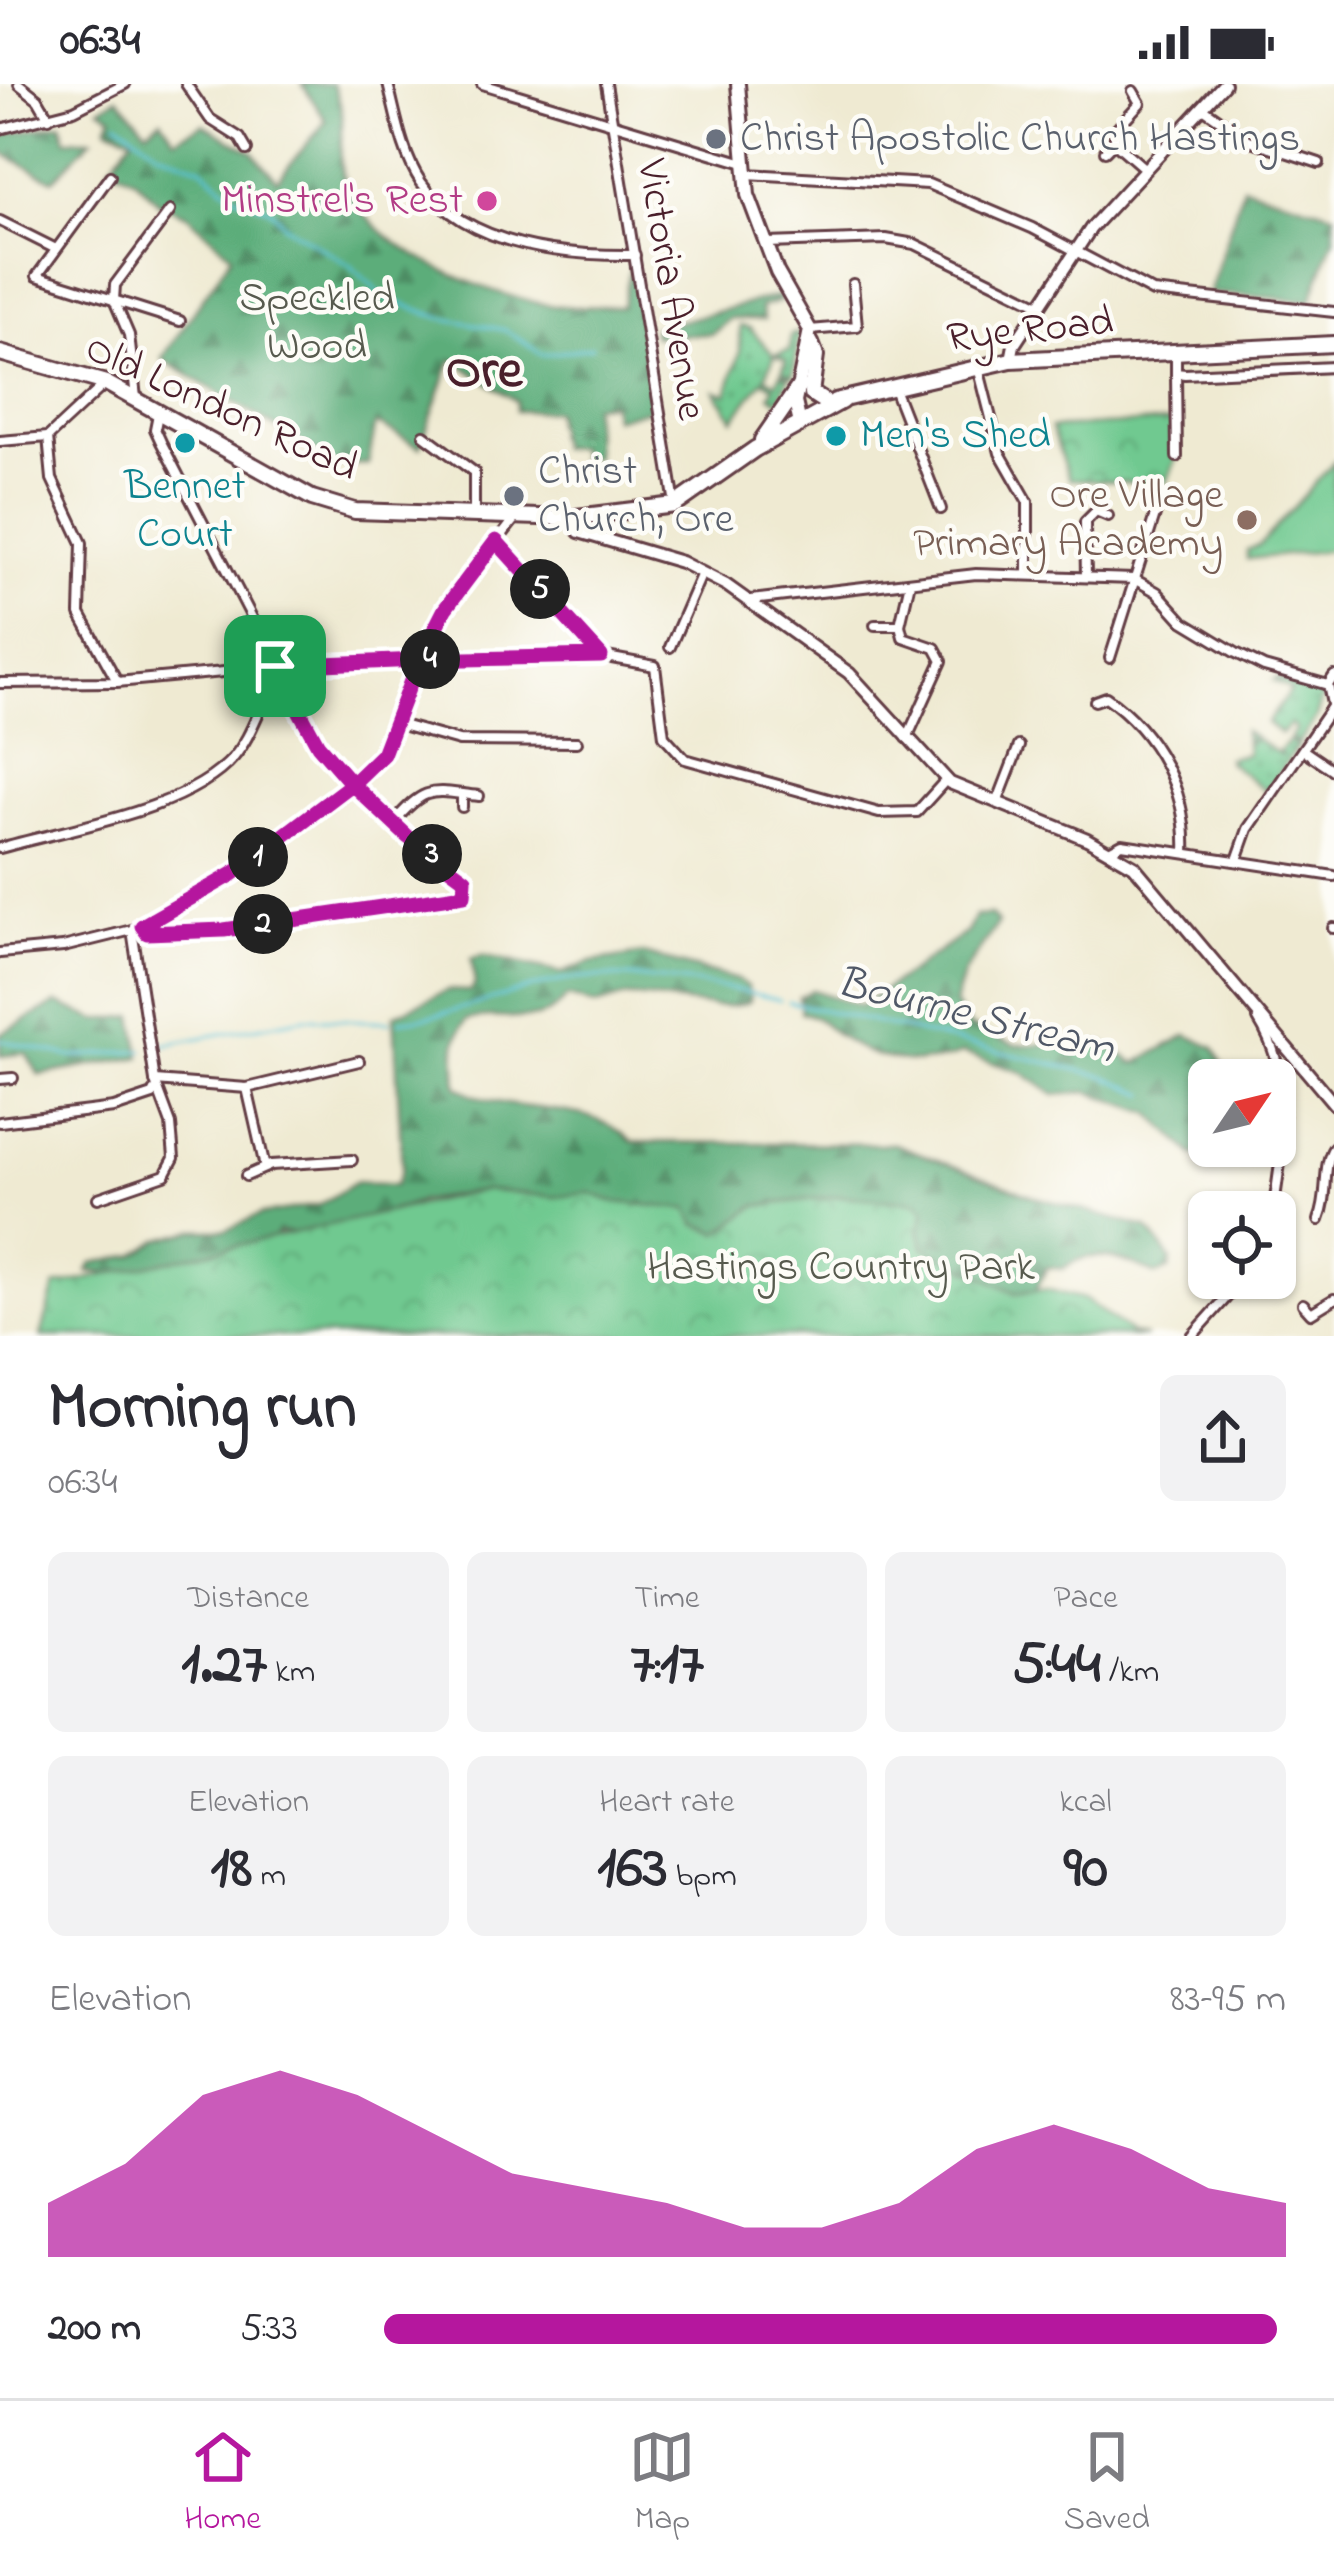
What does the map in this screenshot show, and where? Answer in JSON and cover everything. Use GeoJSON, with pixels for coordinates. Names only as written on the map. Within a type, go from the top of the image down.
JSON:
{"type":"FeatureCollection","features":[{"type":"Feature","properties":{"kind":"highway"},"geometry":{"type":"LineString","coordinates":[[810,336],[816,356],[811,393],[835,403]]}},
{"type":"Feature","properties":{"kind":"highway","name":"Rye Road"},"geometry":{"type":"LineString","coordinates":[[798,421],[892,385],[1011,360],[1334,344]]}},
{"type":"Feature","properties":{"kind":"highway","name":"Old London Road"},"geometry":{"type":"LineString","coordinates":[[0,353],[106,383],[335,508],[568,518],[676,505],[798,421]]}},
{"type":"Feature","properties":{"kind":"highway"},"geometry":{"type":"LineString","coordinates":[[759,445],[800,385]]}},
{"type":"Feature","properties":{"kind":"main road"},"geometry":{"type":"LineString","coordinates":[[738,84],[747,169],[765,243],[810,336],[798,421]]}},
{"type":"Feature","properties":{"kind":"street"},"geometry":{"type":"LineString","coordinates":[[20,84],[38,99],[49,118]]}},
{"type":"Feature","properties":{"kind":"street"},"geometry":{"type":"LineString","coordinates":[[186,84],[210,118],[240,138],[248,150]]}},
{"type":"Feature","properties":{"kind":"street"},"geometry":{"type":"LineString","coordinates":[[388,84],[413,168],[446,207],[536,249],[635,255]]}},
{"type":"Feature","properties":{"kind":"street"},"geometry":{"type":"LineString","coordinates":[[482,84],[613,122],[747,169],[928,184],[1168,297],[1334,312]]}},
{"type":"Feature","properties":{"kind":"street","name":"Victoria Avenue"},"geometry":{"type":"LineString","coordinates":[[606,84],[676,505]]}},
{"type":"Feature","properties":{"kind":"street"},"geometry":{"type":"LineString","coordinates":[[1011,360],[1075,252],[1224,84]]}},
{"type":"Feature","properties":{"kind":"street"},"geometry":{"type":"LineString","coordinates":[[0,128],[49,118],[121,85]]}},
{"type":"Feature","properties":{"kind":"street"},"geometry":{"type":"LineString","coordinates":[[1106,151],[1116,129],[1140,103],[1133,91]]}},
{"type":"Feature","properties":{"kind":"street"},"geometry":{"type":"LineString","coordinates":[[1203,108],[1249,140],[1319,163]]}},
{"type":"Feature","properties":{"kind":"street"},"geometry":{"type":"LineString","coordinates":[[1114,142],[1145,169]]}},
{"type":"Feature","properties":{"kind":"street"},"geometry":{"type":"LineString","coordinates":[[110,176],[38,275],[179,321]]}},
{"type":"Feature","properties":{"kind":"street"},"geometry":{"type":"LineString","coordinates":[[136,398],[129,335],[114,300],[116,285],[170,211]]}},
{"type":"Feature","properties":{"kind":"street"},"geometry":{"type":"LineString","coordinates":[[0,221],[56,249]]}},
{"type":"Feature","properties":{"kind":"street"},"geometry":{"type":"LineString","coordinates":[[765,243],[886,238],[915,244],[1040,305]]}},
{"type":"Feature","properties":{"kind":"street"},"geometry":{"type":"LineString","coordinates":[[810,336],[857,326],[853,284]]}},
{"type":"Feature","properties":{"kind":"street","name":"Rye Road"},"geometry":{"type":"LineString","coordinates":[[1176,351],[1177,457]]}},
{"type":"Feature","properties":{"kind":"street"},"geometry":{"type":"LineString","coordinates":[[977,365],[1000,453],[1028,502],[1028,575]]}},
{"type":"Feature","properties":{"kind":"street"},"geometry":{"type":"LineString","coordinates":[[1176,373],[1334,368]]}},
{"type":"Feature","properties":{"kind":"street"},"geometry":{"type":"LineString","coordinates":[[0,441],[48,437],[106,383]]}},
{"type":"Feature","properties":{"kind":"street","name":"Rye Road"},"geometry":{"type":"LineString","coordinates":[[892,385],[940,509]]}},
{"type":"Feature","properties":{"kind":"street"},"geometry":{"type":"LineString","coordinates":[[137,928],[158,936],[224,930],[464,895],[465,879],[393,823],[318,745],[161,442],[155,429],[160,412]]}},
{"type":"Feature","properties":{"kind":"street"},"geometry":{"type":"LineString","coordinates":[[424,435],[474,472],[474,515]]}},
{"type":"Feature","properties":{"kind":"street"},"geometry":{"type":"LineString","coordinates":[[48,437],[52,479],[82,543],[80,614],[117,682]]}},
{"type":"Feature","properties":{"kind":"street"},"geometry":{"type":"LineString","coordinates":[[1110,658],[1161,496]]}},
{"type":"Feature","properties":{"kind":"street"},"geometry":{"type":"LineString","coordinates":[[1086,577],[1085,522],[1096,511],[1108,516]]}},
{"type":"Feature","properties":{"kind":"street"},"geometry":{"type":"LineString","coordinates":[[0,953],[63,947],[137,928],[233,874],[352,784],[383,754],[419,660],[445,609],[517,516]]}},
{"type":"Feature","properties":{"kind":"street"},"geometry":{"type":"LineString","coordinates":[[568,518],[585,534],[703,571],[747,601],[849,673],[946,780],[1112,850],[1159,890],[1334,1104]]}},
{"type":"Feature","properties":{"kind":"street"},"geometry":{"type":"LineString","coordinates":[[496,541],[601,656]]}},
{"type":"Feature","properties":{"kind":"street"},"geometry":{"type":"LineString","coordinates":[[670,647],[703,571]]}},
{"type":"Feature","properties":{"kind":"street"},"geometry":{"type":"LineString","coordinates":[[747,601],[976,574],[1134,579],[1157,592],[1184,621],[1236,653],[1264,667],[1331,681],[1333,709],[1248,829],[1238,860]]}},
{"type":"Feature","properties":{"kind":"street"},"geometry":{"type":"LineString","coordinates":[[906,740],[942,661],[935,648],[903,637],[900,625],[910,582]]}},
{"type":"Feature","properties":{"kind":"street"},"geometry":{"type":"LineString","coordinates":[[875,625],[900,625]]}},
{"type":"Feature","properties":{"kind":"street"},"geometry":{"type":"LineString","coordinates":[[0,683],[117,682],[419,660],[601,656],[655,666],[664,736],[685,759],[879,813],[917,812],[946,780]]}},
{"type":"Feature","properties":{"kind":"street"},"geometry":{"type":"LineString","coordinates":[[0,848],[170,799],[210,779],[247,740],[278,671]]}},
{"type":"Feature","properties":{"kind":"street"},"geometry":{"type":"LineString","coordinates":[[1100,683],[1106,697],[1138,722],[1173,781],[1184,806],[1185,853]]}},
{"type":"Feature","properties":{"kind":"street"},"geometry":{"type":"LineString","coordinates":[[1095,701],[1106,697]]}},
{"type":"Feature","properties":{"kind":"street"},"geometry":{"type":"LineString","coordinates":[[398,724],[459,741],[578,742]]}},
{"type":"Feature","properties":{"kind":"street"},"geometry":{"type":"LineString","coordinates":[[997,803],[1019,746]]}},
{"type":"Feature","properties":{"kind":"street"},"geometry":{"type":"LineString","coordinates":[[1303,750],[1334,771]]}},
{"type":"Feature","properties":{"kind":"street"},"geometry":{"type":"LineString","coordinates":[[393,823],[415,798],[432,789],[478,796]]}},
{"type":"Feature","properties":{"kind":"street"},"geometry":{"type":"LineString","coordinates":[[462,794],[462,807]]}},
{"type":"Feature","properties":{"kind":"street"},"geometry":{"type":"LineString","coordinates":[[1112,850],[1122,844],[1334,876]]}},
{"type":"Feature","properties":{"kind":"street"},"geometry":{"type":"LineString","coordinates":[[98,1198],[165,1175],[174,1158],[171,1124],[156,1084],[137,928]]}},
{"type":"Feature","properties":{"kind":"street"},"geometry":{"type":"LineString","coordinates":[[1240,986],[1276,1049],[1284,1080],[1276,1191]]}},
{"type":"Feature","properties":{"kind":"street"},"geometry":{"type":"LineString","coordinates":[[156,1084],[247,1088],[359,1061]]}},
{"type":"Feature","properties":{"kind":"street"},"geometry":{"type":"LineString","coordinates":[[0,1079],[13,1078]]}},
{"type":"Feature","properties":{"kind":"street"},"geometry":{"type":"LineString","coordinates":[[0,1122],[131,1105],[154,1095],[156,1084]]}},
{"type":"Feature","properties":{"kind":"street"},"geometry":{"type":"LineString","coordinates":[[247,1088],[265,1167]]}},
{"type":"Feature","properties":{"kind":"street"},"geometry":{"type":"LineString","coordinates":[[1319,1220],[1332,1195],[1326,1165],[1334,1148]]}},
{"type":"Feature","properties":{"kind":"street"},"geometry":{"type":"LineString","coordinates":[[246,1176],[265,1167],[352,1160]]}},
{"type":"Feature","properties":{"kind":"street"},"geometry":{"type":"LineString","coordinates":[[1192,1336],[1225,1299]]}},
{"type":"Feature","properties":{"kind":"street"},"geometry":{"type":"LineString","coordinates":[[1311,1313],[1334,1299]]}},
{"type":"Feature","properties":{"kind":"street"},"geometry":{"type":"LineString","coordinates":[[1303,1304],[1317,1323]]}},
{"type":"Feature","properties":{"kind":"green space","name":"Speckled Wood"},"geometry":{"type":"Polygon","coordinates":[[[302,84],[332,84],[341,111],[345,183],[376,227],[427,262],[513,296],[580,307],[622,306],[631,264],[653,409],[614,418],[611,403],[592,405],[595,458],[579,458],[578,447],[558,448],[554,411],[516,411],[516,401],[452,359],[420,447],[376,423],[368,464],[338,465],[162,359],[232,255],[187,215],[159,203],[135,179],[110,166],[133,137],[107,127],[112,115],[100,108],[118,97],[147,130],[161,119],[175,139],[203,124],[253,152],[277,180],[326,121],[302,84]]]}},
{"type":"Feature","properties":{"kind":"green space"},"geometry":{"type":"Polygon","coordinates":[[[61,123],[66,139],[92,139],[53,180],[0,152],[0,136],[61,123]]]}},
{"type":"Feature","properties":{"kind":"green space"},"geometry":{"type":"Polygon","coordinates":[[[1243,186],[1334,213],[1334,237],[1311,301],[1209,293],[1243,186]]]}},
{"type":"Feature","properties":{"kind":"green space"},"geometry":{"type":"Polygon","coordinates":[[[781,295],[780,301],[761,307],[764,319],[730,319],[712,334],[654,336],[653,328],[781,295]]]}},
{"type":"Feature","properties":{"kind":"green space"},"geometry":{"type":"Polygon","coordinates":[[[740,326],[750,328],[774,355],[790,350],[791,335],[799,333],[793,376],[782,371],[786,360],[775,355],[765,377],[776,383],[781,374],[789,378],[778,401],[770,395],[774,387],[763,380],[734,419],[715,391],[727,394],[740,352],[740,326]]]}},
{"type":"Feature","properties":{"kind":"green space"},"geometry":{"type":"Polygon","coordinates":[[[1177,421],[1177,457],[1166,484],[1069,479],[1051,428],[1177,421]]]}},
{"type":"Feature","properties":{"kind":"green space"},"geometry":{"type":"Polygon","coordinates":[[[1334,462],[1334,550],[1247,559],[1247,550],[1260,545],[1334,462]]]}},
{"type":"Feature","properties":{"kind":"green space"},"geometry":{"type":"Polygon","coordinates":[[[1277,678],[1323,694],[1316,718],[1298,744],[1290,738],[1296,730],[1290,724],[1281,734],[1267,723],[1291,690],[1274,681],[1277,678]]]}},
{"type":"Feature","properties":{"kind":"green space"},"geometry":{"type":"Polygon","coordinates":[[[1244,731],[1283,757],[1279,752],[1289,740],[1297,747],[1266,791],[1229,763],[1228,758],[1247,754],[1246,743],[1255,740],[1245,741],[1244,731]]]}},
{"type":"Feature","properties":{"kind":"green space"},"geometry":{"type":"Polygon","coordinates":[[[991,915],[998,923],[964,973],[954,1004],[971,1027],[1015,1045],[1103,1043],[1136,1063],[1187,1035],[1215,1048],[1220,1059],[1188,1059],[1188,1150],[1150,1113],[1089,1092],[1054,1095],[1021,1072],[963,1053],[921,1062],[876,1055],[801,1012],[799,997],[812,990],[861,1006],[967,932],[975,916],[991,915]]]}},
{"type":"Feature","properties":{"kind":"green space"},"geometry":{"type":"Polygon","coordinates":[[[643,954],[738,980],[748,987],[750,1001],[710,1006],[630,997],[594,1005],[567,997],[557,1008],[534,1017],[467,1020],[457,1043],[457,1086],[500,1103],[593,1118],[632,1142],[895,1144],[1036,1197],[1147,1228],[1171,1259],[1170,1269],[1156,1275],[1122,1261],[1085,1258],[1063,1269],[1047,1267],[1036,1290],[1016,1293],[924,1248],[919,1231],[840,1196],[756,1206],[720,1233],[696,1224],[687,1209],[615,1202],[589,1193],[555,1197],[485,1190],[420,1201],[320,1234],[278,1232],[267,1249],[132,1276],[88,1271],[92,1263],[135,1255],[158,1240],[194,1230],[226,1230],[260,1215],[319,1205],[356,1182],[396,1185],[402,1169],[394,1015],[448,990],[471,991],[475,984],[471,959],[482,955],[562,973],[591,962],[643,954]]]}},
{"type":"Feature","properties":{"kind":"green space"},"geometry":{"type":"Polygon","coordinates":[[[57,1003],[97,1020],[134,1016],[141,1057],[39,1075],[26,1053],[0,1056],[0,1034],[57,1003]]]}},
{"type":"Feature","properties":{"kind":"green space","name":"Hastings Country Park"},"geometry":{"type":"Polygon","coordinates":[[[485,1190],[555,1197],[589,1193],[615,1202],[688,1209],[696,1224],[719,1233],[756,1206],[840,1196],[917,1202],[925,1210],[919,1231],[925,1248],[1016,1293],[1046,1289],[1084,1299],[1132,1334],[1146,1336],[41,1336],[55,1286],[485,1190]]]}},
{"type":"Feature","properties":{"kind":"waterway"},"geometry":{"type":"LineString","coordinates":[[117,121],[158,151],[201,167],[232,194],[272,210],[284,225],[351,266],[385,298],[441,318],[505,330],[543,355],[592,347]]}},
{"type":"Feature","properties":{"kind":"waterway","name":"Bourne Stream"},"geometry":{"type":"LineString","coordinates":[[399,1021],[551,983],[604,977],[727,988],[780,1000]]}},
{"type":"Feature","properties":{"kind":"waterway","name":"Bourne Stream"},"geometry":{"type":"LineString","coordinates":[[789,1002],[1104,1076],[1146,1094]]}},
{"type":"Feature","properties":{"kind":"waterway","name":"Bourne Stream"},"geometry":{"type":"LineString","coordinates":[[163,1045],[305,1018],[390,1022]]}},
{"type":"Feature","properties":{"kind":"waterway","name":"Bourne Stream"},"geometry":{"type":"LineString","coordinates":[[0,1040],[73,1057],[143,1050]]}},
{"type":"Feature","properties":{"kind":"place","name":"Christ Apostolic Church Hastings"},"geometry":{"type":"Point","coordinates":[716,139]}},
{"type":"Feature","properties":{"kind":"place","name":"Minstrel's Rest"},"geometry":{"type":"Point","coordinates":[487,201]}},
{"type":"Feature","properties":{"kind":"place","name":"Men's Shed"},"geometry":{"type":"Point","coordinates":[836,436]}},
{"type":"Feature","properties":{"kind":"place","name":"Bennet Court"},"geometry":{"type":"Point","coordinates":[185,443]}},
{"type":"Feature","properties":{"kind":"place","name":"Christ Church, Ore"},"geometry":{"type":"Point","coordinates":[514,496]}},
{"type":"Feature","properties":{"kind":"place","name":"Ore Village Primary Academy"},"geometry":{"type":"Point","coordinates":[1247,520]}},
{"type":"Feature","properties":{"kind":"district","name":"Ore"},"geometry":{"type":"Point","coordinates":[484,373]}},
{"type":"Feature","properties":{"kind":"route"},"geometry":{"type":"LineString","coordinates":[[275,666],[318,745],[352,784],[233,874],[142,926],[147,933],[224,930],[464,895],[465,879],[408,837],[352,784],[383,754],[419,660],[601,656],[496,541],[445,609],[419,660],[275,666]]}}]}
